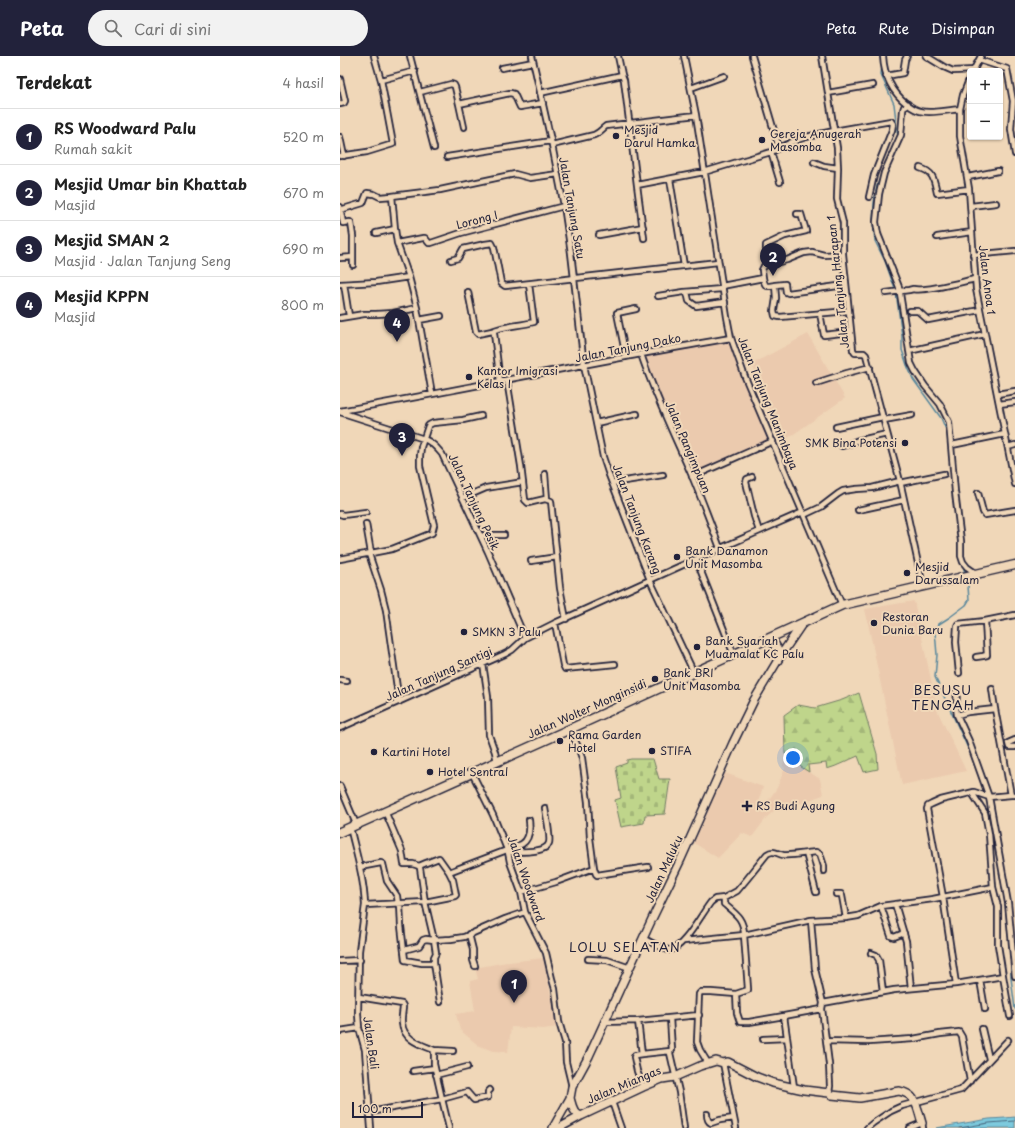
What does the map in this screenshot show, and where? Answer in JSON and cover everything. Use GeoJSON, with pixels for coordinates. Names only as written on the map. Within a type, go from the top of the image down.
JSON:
{"type":"FeatureCollection","features":[{"type":"Feature","properties":{"kind":"highway","name":"Jalan Wolter Monginsidi"},"geometry":{"type":"LineString","coordinates":[[340,832],[770,639],[842,605],[1015,565]]}},
{"type":"Feature","properties":{"kind":"highway"},"geometry":{"type":"LineString","coordinates":[[770,639],[781,655]]}},
{"type":"Feature","properties":{"kind":"main road","name":"Jalan Maluku"},"geometry":{"type":"LineString","coordinates":[[553,1128],[570,1098],[572,1087],[589,1056],[644,939],[733,743],[761,688],[802,624]]}},
{"type":"Feature","properties":{"kind":"main road","name":"Jalan Miangas"},"geometry":{"type":"LineString","coordinates":[[561,1128],[581,1116],[643,1087],[662,1079],[675,1077],[716,1061],[728,1062],[746,1072],[773,1083],[814,1092],[860,1098],[899,1091],[909,1094],[916,1102]]}},
{"type":"Feature","properties":{"kind":"main road"},"geometry":{"type":"LineString","coordinates":[[570,1098],[574,1110],[581,1116]]}},
{"type":"Feature","properties":{"kind":"main road"},"geometry":{"type":"LineString","coordinates":[[916,1102],[923,1126]]}},
{"type":"Feature","properties":{"kind":"street"},"geometry":{"type":"LineString","coordinates":[[340,137],[342,156],[367,152],[393,144],[381,80],[374,56]]}},
{"type":"Feature","properties":{"kind":"street"},"geometry":{"type":"LineString","coordinates":[[410,56],[434,148]]}},
{"type":"Feature","properties":{"kind":"street","name":"Jalan Tanjung Satu"},"geometry":{"type":"LineString","coordinates":[[532,56],[564,206],[584,365]]}},
{"type":"Feature","properties":{"kind":"street"},"geometry":{"type":"LineString","coordinates":[[618,56],[624,80],[644,238]]}},
{"type":"Feature","properties":{"kind":"street","name":"Jalan Tanjung Manimbaya"},"geometry":{"type":"LineString","coordinates":[[684,56],[696,115],[724,302],[731,338],[745,377],[842,605]]}},
{"type":"Feature","properties":{"kind":"street"},"geometry":{"type":"LineString","coordinates":[[752,56],[779,148]]}},
{"type":"Feature","properties":{"kind":"street","name":"Jalan Tanjung Harapan 1"},"geometry":{"type":"LineString","coordinates":[[822,56],[834,130],[838,168],[837,199],[843,223],[845,285],[853,352],[864,353],[870,367],[900,482],[924,586]]}},
{"type":"Feature","properties":{"kind":"street"},"geometry":{"type":"LineString","coordinates":[[883,56],[886,76],[896,93],[915,110],[926,112],[960,109]]}},
{"type":"Feature","properties":{"kind":"street"},"geometry":{"type":"LineString","coordinates":[[886,76],[903,73],[906,56]]}},
{"type":"Feature","properties":{"kind":"street"},"geometry":{"type":"LineString","coordinates":[[926,56],[953,71],[967,70]]}},
{"type":"Feature","properties":{"kind":"street"},"geometry":{"type":"LineString","coordinates":[[975,68],[980,58],[1007,69],[1014,101],[1011,129],[1015,154]]}},
{"type":"Feature","properties":{"kind":"street"},"geometry":{"type":"LineString","coordinates":[[502,68],[533,62]]}},
{"type":"Feature","properties":{"kind":"street"},"geometry":{"type":"LineString","coordinates":[[381,80],[415,71]]}},
{"type":"Feature","properties":{"kind":"street"},"geometry":{"type":"LineString","coordinates":[[540,93],[622,75]]}},
{"type":"Feature","properties":{"kind":"street"},"geometry":{"type":"LineString","coordinates":[[691,88],[724,76]]}},
{"type":"Feature","properties":{"kind":"street"},"geometry":{"type":"LineString","coordinates":[[340,79],[345,102],[340,104]]}},
{"type":"Feature","properties":{"kind":"street"},"geometry":{"type":"LineString","coordinates":[[420,92],[447,85],[453,85],[455,87],[464,127]]}},
{"type":"Feature","properties":{"kind":"street"},"geometry":{"type":"LineString","coordinates":[[828,93],[873,85]]}},
{"type":"Feature","properties":{"kind":"street","name":"Jalan Anoa 1"},"geometry":{"type":"LineString","coordinates":[[967,85],[960,109],[960,136],[968,177],[975,280],[1015,484]]}},
{"type":"Feature","properties":{"kind":"street"},"geometry":{"type":"LineString","coordinates":[[459,104],[510,93],[514,94],[520,107],[543,103]]}},
{"type":"Feature","properties":{"kind":"street"},"geometry":{"type":"LineString","coordinates":[[908,104],[903,110],[901,137],[884,174],[876,211],[876,222],[878,234],[898,285],[911,363],[914,371],[938,400],[949,420],[954,488],[962,559],[975,575]]}},
{"type":"Feature","properties":{"kind":"street"},"geometry":{"type":"LineString","coordinates":[[447,157],[551,143],[594,135],[599,133],[606,126],[696,115]]}},
{"type":"Feature","properties":{"kind":"street"},"geometry":{"type":"LineString","coordinates":[[637,186],[704,172],[772,152],[806,137],[834,130],[890,121],[892,122],[892,130],[874,175],[869,197]]}},
{"type":"Feature","properties":{"kind":"street"},"geometry":{"type":"LineString","coordinates":[[772,152],[780,182]]}},
{"type":"Feature","properties":{"kind":"street"},"geometry":{"type":"LineString","coordinates":[[814,162],[824,166],[838,168]]}},
{"type":"Feature","properties":{"kind":"street"},"geometry":{"type":"LineString","coordinates":[[920,168],[927,170],[931,174],[937,193],[969,189]]}},
{"type":"Feature","properties":{"kind":"street"},"geometry":{"type":"LineString","coordinates":[[968,177],[998,171]]}},
{"type":"Feature","properties":{"kind":"street"},"geometry":{"type":"LineString","coordinates":[[353,265],[353,236],[351,223],[342,223],[340,208],[363,203],[368,193],[380,197],[392,196],[421,193],[515,174],[530,178],[558,174]]}},
{"type":"Feature","properties":{"kind":"street"},"geometry":{"type":"LineString","coordinates":[[670,179],[684,266]]}},
{"type":"Feature","properties":{"kind":"street"},"geometry":{"type":"LineString","coordinates":[[392,196],[394,229],[417,308],[432,394]]}},
{"type":"Feature","properties":{"kind":"street"},"geometry":{"type":"LineString","coordinates":[[971,206],[996,204]]}},
{"type":"Feature","properties":{"kind":"street","name":"Lorong I"},"geometry":{"type":"LineString","coordinates":[[397,243],[425,238],[429,243],[431,243],[461,233],[564,206]]}},
{"type":"Feature","properties":{"kind":"street"},"geometry":{"type":"LineString","coordinates":[[775,264],[766,249],[766,246],[785,236],[806,231],[801,214],[797,214]]}},
{"type":"Feature","properties":{"kind":"street"},"geometry":{"type":"LineString","coordinates":[[599,235],[643,227]]}},
{"type":"Feature","properties":{"kind":"street"},"geometry":{"type":"LineString","coordinates":[[376,233],[394,229]]}},
{"type":"Feature","properties":{"kind":"street"},"geometry":{"type":"LineString","coordinates":[[937,237],[972,232]]}},
{"type":"Feature","properties":{"kind":"street"},"geometry":{"type":"LineString","coordinates":[[451,260],[458,258],[463,249],[492,243],[494,246],[502,285],[506,286],[718,262]]}},
{"type":"Feature","properties":{"kind":"street"},"geometry":{"type":"LineString","coordinates":[[973,255],[1015,251]]}},
{"type":"Feature","properties":{"kind":"street"},"geometry":{"type":"LineString","coordinates":[[843,254],[824,255],[812,252],[804,253],[794,258],[764,266],[762,270],[765,285],[769,286],[784,284],[788,294],[845,285]]}},
{"type":"Feature","properties":{"kind":"street"},"geometry":{"type":"LineString","coordinates":[[340,258],[353,257]]}},
{"type":"Feature","properties":{"kind":"street"},"geometry":{"type":"LineString","coordinates":[[349,316],[342,284],[376,282],[409,277]]}},
{"type":"Feature","properties":{"kind":"street"},"geometry":{"type":"LineString","coordinates":[[658,296],[722,287],[763,278]]}},
{"type":"Feature","properties":{"kind":"street"},"geometry":{"type":"LineString","coordinates":[[888,293],[912,289],[928,289],[975,280]]}},
{"type":"Feature","properties":{"kind":"street"},"geometry":{"type":"LineString","coordinates":[[468,292],[476,332],[478,334],[504,327],[534,322],[529,284]]}},
{"type":"Feature","properties":{"kind":"street"},"geometry":{"type":"LineString","coordinates":[[775,285],[775,316],[780,317],[848,311]]}},
{"type":"Feature","properties":{"kind":"street"},"geometry":{"type":"LineString","coordinates":[[687,292],[689,301],[696,306],[724,302]]}},
{"type":"Feature","properties":{"kind":"street"},"geometry":{"type":"LineString","coordinates":[[340,318],[364,314],[393,313],[417,308]]}},
{"type":"Feature","properties":{"kind":"street"},"geometry":{"type":"LineString","coordinates":[[626,357],[617,313],[636,309]]}},
{"type":"Feature","properties":{"kind":"street"},"geometry":{"type":"LineString","coordinates":[[910,311],[918,311],[928,320],[980,310]]}},
{"type":"Feature","properties":{"kind":"street"},"geometry":{"type":"LineString","coordinates":[[820,313],[824,335],[850,332]]}},
{"type":"Feature","properties":{"kind":"street"},"geometry":{"type":"LineString","coordinates":[[419,320],[441,316]]}},
{"type":"Feature","properties":{"kind":"street"},"geometry":{"type":"LineString","coordinates":[[492,331],[494,333],[500,382]]}},
{"type":"Feature","properties":{"kind":"street"},"geometry":{"type":"LineString","coordinates":[[909,351],[985,334]]}},
{"type":"Feature","properties":{"kind":"street","name":"Jalan Tanjung Dako"},"geometry":{"type":"LineString","coordinates":[[340,412],[731,338]]}},
{"type":"Feature","properties":{"kind":"street","name":"Jalan Pangimpuan"},"geometry":{"type":"LineString","coordinates":[[641,354],[660,404],[692,477],[720,548]]}},
{"type":"Feature","properties":{"kind":"street","name":"Jalan Tanjung Karang"},"geometry":{"type":"LineString","coordinates":[[584,365],[603,457],[612,483],[650,580],[694,673]]}},
{"type":"Feature","properties":{"kind":"street"},"geometry":{"type":"LineString","coordinates":[[816,383],[870,367]]}},
{"type":"Feature","properties":{"kind":"street"},"geometry":{"type":"LineString","coordinates":[[507,380],[525,500],[528,503],[548,499]]}},
{"type":"Feature","properties":{"kind":"street"},"geometry":{"type":"LineString","coordinates":[[997,394],[1015,391]]}},
{"type":"Feature","properties":{"kind":"street"},"geometry":{"type":"LineString","coordinates":[[1000,404],[1015,402]]}},
{"type":"Feature","properties":{"kind":"street","name":"Jalan Tanjung Pesik"},"geometry":{"type":"LineString","coordinates":[[340,412],[424,439],[436,446],[442,454],[481,536],[525,638]]}},
{"type":"Feature","properties":{"kind":"street"},"geometry":{"type":"LineString","coordinates":[[596,423],[637,414]]}},
{"type":"Feature","properties":{"kind":"street"},"geometry":{"type":"LineString","coordinates":[[836,427],[883,418],[912,415]]}},
{"type":"Feature","properties":{"kind":"street"},"geometry":{"type":"LineString","coordinates":[[340,559],[392,549],[432,533],[434,530],[434,525],[420,466],[421,447],[428,426],[430,424],[481,416]]}},
{"type":"Feature","properties":{"kind":"street"},"geometry":{"type":"LineString","coordinates":[[842,446],[849,445],[856,441],[887,434]]}},
{"type":"Feature","properties":{"kind":"street"},"geometry":{"type":"LineString","coordinates":[[952,445],[1005,434]]}},
{"type":"Feature","properties":{"kind":"street"},"geometry":{"type":"LineString","coordinates":[[692,477],[773,441]]}},
{"type":"Feature","properties":{"kind":"street"},"geometry":{"type":"LineString","coordinates":[[1008,447],[1015,445]]}},
{"type":"Feature","properties":{"kind":"street"},"geometry":{"type":"LineString","coordinates":[[545,474],[548,499],[551,501],[560,588],[566,619]]}},
{"type":"Feature","properties":{"kind":"street"},"geometry":{"type":"LineString","coordinates":[[650,580],[720,548],[821,507],[843,491],[872,488],[944,474]]}},
{"type":"Feature","properties":{"kind":"street"},"geometry":{"type":"LineString","coordinates":[[612,483],[663,475]]}},
{"type":"Feature","properties":{"kind":"street"},"geometry":{"type":"LineString","coordinates":[[752,477],[747,479],[746,482],[754,516],[760,531]]}},
{"type":"Feature","properties":{"kind":"street"},"geometry":{"type":"LineString","coordinates":[[463,498],[486,488],[523,482]]}},
{"type":"Feature","properties":{"kind":"street"},"geometry":{"type":"LineString","coordinates":[[978,493],[985,515],[1015,510]]}},
{"type":"Feature","properties":{"kind":"street"},"geometry":{"type":"LineString","coordinates":[[858,510],[904,500]]}},
{"type":"Feature","properties":{"kind":"street"},"geometry":{"type":"LineString","coordinates":[[340,514],[343,515],[366,512]]}},
{"type":"Feature","properties":{"kind":"street"},"geometry":{"type":"LineString","coordinates":[[366,524],[370,554],[386,610],[399,702]]}},
{"type":"Feature","properties":{"kind":"street"},"geometry":{"type":"LineString","coordinates":[[481,536],[504,536]]}},
{"type":"Feature","properties":{"kind":"street"},"geometry":{"type":"LineString","coordinates":[[531,561],[557,558]]}},
{"type":"Feature","properties":{"kind":"street"},"geometry":{"type":"LineString","coordinates":[[696,559],[734,655]]}},
{"type":"Feature","properties":{"kind":"street","name":"Jalan Tanjung Santigi"},"geometry":{"type":"LineString","coordinates":[[340,728],[506,654],[525,638],[650,580]]}},
{"type":"Feature","properties":{"kind":"street"},"geometry":{"type":"LineString","coordinates":[[959,673],[956,642],[958,624],[985,621],[1015,615]]}},
{"type":"Feature","properties":{"kind":"street"},"geometry":{"type":"LineString","coordinates":[[976,657],[987,655],[985,621]]}},
{"type":"Feature","properties":{"kind":"street"},"geometry":{"type":"LineString","coordinates":[[555,624],[563,665],[566,669],[615,664]]}},
{"type":"Feature","properties":{"kind":"street"},"geometry":{"type":"LineString","coordinates":[[483,664],[488,698],[489,735],[495,752],[496,762]]}},
{"type":"Feature","properties":{"kind":"street"},"geometry":{"type":"LineString","coordinates":[[340,680],[348,681]]}},
{"type":"Feature","properties":{"kind":"street"},"geometry":{"type":"LineString","coordinates":[[956,984],[943,897],[927,809],[928,806],[941,800],[973,793],[989,796],[1013,795],[994,709],[992,690]]}},
{"type":"Feature","properties":{"kind":"street"},"geometry":{"type":"LineString","coordinates":[[958,691],[956,707],[957,715],[969,742],[989,796],[1008,903],[1015,976]]}},
{"type":"Feature","properties":{"kind":"street"},"geometry":{"type":"LineString","coordinates":[[957,715],[968,712],[994,709]]}},
{"type":"Feature","properties":{"kind":"street"},"geometry":{"type":"LineString","coordinates":[[570,729],[582,758],[588,802],[590,838],[596,874],[598,875],[648,867]]}},
{"type":"Feature","properties":{"kind":"street"},"geometry":{"type":"LineString","coordinates":[[1015,740],[1008,743],[1009,747],[1015,747]]}},
{"type":"Feature","properties":{"kind":"street","name":"Jalan Woodward"},"geometry":{"type":"LineString","coordinates":[[472,773],[493,815],[508,851],[510,862],[521,892],[525,912],[546,953],[555,989],[560,1022],[565,1042],[566,1062],[572,1087]]}},
{"type":"Feature","properties":{"kind":"street","name":"Jalan Bali"},"geometry":{"type":"LineString","coordinates":[[340,786],[353,826],[365,905],[360,940],[358,1014],[359,1028],[365,1050],[371,1128]]}},
{"type":"Feature","properties":{"kind":"street"},"geometry":{"type":"LineString","coordinates":[[973,793],[984,813],[989,834],[993,887],[998,907],[998,945],[1010,1016]]}},
{"type":"Feature","properties":{"kind":"street"},"geometry":{"type":"LineString","coordinates":[[449,872],[508,851],[539,851],[547,847],[550,843],[550,836],[545,808]]}},
{"type":"Feature","properties":{"kind":"street"},"geometry":{"type":"LineString","coordinates":[[365,905],[425,902],[456,895],[454,884],[449,872],[439,858],[419,866],[404,864],[402,851],[386,811]]}},
{"type":"Feature","properties":{"kind":"street"},"geometry":{"type":"LineString","coordinates":[[508,851],[512,847],[522,844],[526,840],[530,831],[529,820]]}},
{"type":"Feature","properties":{"kind":"street"},"geometry":{"type":"LineString","coordinates":[[644,939],[668,950],[676,948],[684,941],[705,909],[714,900],[724,898],[737,890],[770,852],[785,855],[816,852],[820,854],[824,871]]}},
{"type":"Feature","properties":{"kind":"street"},"geometry":{"type":"LineString","coordinates":[[806,852],[816,892]]}},
{"type":"Feature","properties":{"kind":"street"},"geometry":{"type":"LineString","coordinates":[[360,867],[381,863],[383,864],[387,881],[397,896],[399,904],[400,926],[406,961],[434,963]]}},
{"type":"Feature","properties":{"kind":"street"},"geometry":{"type":"LineString","coordinates":[[419,866],[425,902],[434,940],[436,953],[434,963],[440,1002]]}},
{"type":"Feature","properties":{"kind":"street"},"geometry":{"type":"LineString","coordinates":[[521,892],[556,882],[594,868]]}},
{"type":"Feature","properties":{"kind":"street"},"geometry":{"type":"LineString","coordinates":[[684,941],[744,935],[811,920],[858,916],[881,906],[943,897],[993,887]]}},
{"type":"Feature","properties":{"kind":"street"},"geometry":{"type":"LineString","coordinates":[[836,894],[841,894],[842,896],[846,918]]}},
{"type":"Feature","properties":{"kind":"street"},"geometry":{"type":"LineString","coordinates":[[724,898],[724,904]]}},
{"type":"Feature","properties":{"kind":"street"},"geometry":{"type":"LineString","coordinates":[[708,1063],[697,1042],[699,994],[701,992],[711,992],[736,994],[748,990],[743,924],[738,916],[724,904],[714,900]]}},
{"type":"Feature","properties":{"kind":"street"},"geometry":{"type":"LineString","coordinates":[[895,904],[908,952],[911,988]]}},
{"type":"Feature","properties":{"kind":"street"},"geometry":{"type":"LineString","coordinates":[[881,906],[891,936],[894,937],[904,933]]}},
{"type":"Feature","properties":{"kind":"street"},"geometry":{"type":"LineString","coordinates":[[404,950],[419,946],[423,940],[426,939],[434,940],[464,937],[525,912]]}},
{"type":"Feature","properties":{"kind":"street"},"geometry":{"type":"LineString","coordinates":[[811,920],[815,969],[822,1006],[829,1064],[829,1093]]}},
{"type":"Feature","properties":{"kind":"street"},"geometry":{"type":"LineString","coordinates":[[469,934],[475,966]]}},
{"type":"Feature","properties":{"kind":"street"},"geometry":{"type":"LineString","coordinates":[[872,953],[876,955],[879,960],[883,992]]}},
{"type":"Feature","properties":{"kind":"street"},"geometry":{"type":"LineString","coordinates":[[588,959],[607,960],[630,968]]}},
{"type":"Feature","properties":{"kind":"street"},"geometry":{"type":"LineString","coordinates":[[340,960],[360,960]]}},
{"type":"Feature","properties":{"kind":"street"},"geometry":{"type":"LineString","coordinates":[[736,994],[737,1013],[740,1022],[750,1022],[784,1016],[883,992],[956,984],[1003,976]]}},
{"type":"Feature","properties":{"kind":"street"},"geometry":{"type":"LineString","coordinates":[[980,980],[985,1009]]}},
{"type":"Feature","properties":{"kind":"street"},"geometry":{"type":"LineString","coordinates":[[359,997],[402,1004],[402,1022],[404,1032],[415,1042],[434,1050],[453,1051]]}},
{"type":"Feature","properties":{"kind":"street"},"geometry":{"type":"LineString","coordinates":[[604,1022],[638,1021],[699,1015]]}},
{"type":"Feature","properties":{"kind":"street"},"geometry":{"type":"LineString","coordinates":[[784,1016],[794,1087]]}},
{"type":"Feature","properties":{"kind":"street"},"geometry":{"type":"LineString","coordinates":[[670,1018],[672,1050],[670,1051],[679,1092],[684,1128]]}},
{"type":"Feature","properties":{"kind":"street"},"geometry":{"type":"LineString","coordinates":[[638,1021],[642,1054]]}},
{"type":"Feature","properties":{"kind":"street"},"geometry":{"type":"LineString","coordinates":[[340,1031],[359,1028]]}},
{"type":"Feature","properties":{"kind":"street"},"geometry":{"type":"LineString","coordinates":[[982,1029],[989,1059]]}},
{"type":"Feature","properties":{"kind":"street"},"geometry":{"type":"LineString","coordinates":[[826,1041],[869,1042],[913,1039],[959,1032],[962,1037],[970,1081]]}},
{"type":"Feature","properties":{"kind":"street"},"geometry":{"type":"LineString","coordinates":[[763,1039],[787,1038]]}},
{"type":"Feature","properties":{"kind":"street"},"geometry":{"type":"LineString","coordinates":[[867,1128],[891,1111],[902,1106],[960,1090],[1008,1040]]}},
{"type":"Feature","properties":{"kind":"street"},"geometry":{"type":"LineString","coordinates":[[434,1050],[433,1058],[436,1075],[449,1128]]}},
{"type":"Feature","properties":{"kind":"street"},"geometry":{"type":"LineString","coordinates":[[643,1087],[637,1071],[634,1057],[635,1055],[670,1051]]}},
{"type":"Feature","properties":{"kind":"street"},"geometry":{"type":"LineString","coordinates":[[723,1062],[736,1128]]}},
{"type":"Feature","properties":{"kind":"street"},"geometry":{"type":"LineString","coordinates":[[436,1075],[467,1067]]}},
{"type":"Feature","properties":{"kind":"street"},"geometry":{"type":"LineString","coordinates":[[413,1071],[435,1068]]}},
{"type":"Feature","properties":{"kind":"street"},"geometry":{"type":"LineString","coordinates":[[370,1112],[442,1099],[467,1092],[474,1100],[488,1097],[488,1092],[490,1090]]}},
{"type":"Feature","properties":{"kind":"street"},"geometry":{"type":"LineString","coordinates":[[612,1102],[621,1128]]}},
{"type":"Feature","properties":{"kind":"street"},"geometry":{"type":"LineString","coordinates":[[707,1114],[707,1118],[711,1123],[734,1118]]}},
{"type":"Feature","properties":{"kind":"street"},"geometry":{"type":"LineString","coordinates":[[910,1128],[923,1126]]}},
{"type":"Feature","properties":{"kind":"shaded area"},"geometry":{"type":"Polygon","coordinates":[[[808,334],[845,398],[781,443],[752,364],[808,334]]]}},
{"type":"Feature","properties":{"kind":"shaded area"},"geometry":{"type":"Polygon","coordinates":[[[730,341],[743,378],[771,439],[695,472],[675,431],[652,377],[645,355],[730,341]]]}},
{"type":"Feature","properties":{"kind":"shaded area"},"geometry":{"type":"Polygon","coordinates":[[[914,601],[938,712],[966,771],[902,785],[865,609],[914,601]]]}},
{"type":"Feature","properties":{"kind":"shaded area","name":"RS Budi Agung"},"geometry":{"type":"Polygon","coordinates":[[[785,754],[793,757],[801,767],[820,779],[823,795],[801,803],[785,805],[776,809],[767,817],[752,837],[742,833],[718,858],[694,843],[725,773],[763,787],[758,802],[765,805],[777,788],[785,768],[783,766],[785,754]]]}},
{"type":"Feature","properties":{"kind":"shaded area"},"geometry":{"type":"Polygon","coordinates":[[[543,958],[558,1027],[543,1029],[511,1027],[508,1052],[494,1051],[479,1046],[460,1030],[456,1014],[475,1011],[470,981],[478,979],[475,968],[543,958]]]}},
{"type":"Feature","properties":{"kind":"green space"},"geometry":{"type":"Polygon","coordinates":[[[859,693],[877,754],[878,769],[864,772],[858,756],[827,769],[826,763],[808,765],[809,772],[801,767],[793,757],[785,754],[784,715],[798,705],[815,708],[859,693]]]}},
{"type":"Feature","properties":{"kind":"green space"},"geometry":{"type":"Polygon","coordinates":[[[653,759],[659,779],[670,779],[665,814],[645,815],[644,823],[621,827],[615,800],[621,798],[616,767],[627,763],[627,760],[653,759]]]}},
{"type":"Feature","properties":{"kind":"water"},"geometry":{"type":"Polygon","coordinates":[[[1015,1117],[1015,1128],[936,1128],[989,1119],[1015,1117]]]}},
{"type":"Feature","properties":{"kind":"waterway"},"geometry":{"type":"LineString","coordinates":[[882,64],[881,75],[894,104],[898,137]]}},
{"type":"Feature","properties":{"kind":"waterway"},"geometry":{"type":"LineString","coordinates":[[893,148],[877,186],[873,223],[875,241],[885,261],[896,292],[902,336],[902,350],[907,365],[913,379],[941,418],[947,432],[948,439]]}},
{"type":"Feature","properties":{"kind":"waterway"},"geometry":{"type":"LineString","coordinates":[[950,459],[952,490],[958,535]]}},
{"type":"Feature","properties":{"kind":"waterway"},"geometry":{"type":"LineString","coordinates":[[963,564],[965,574]]}},
{"type":"Feature","properties":{"kind":"waterway"},"geometry":{"type":"LineString","coordinates":[[967,580],[969,600],[966,605],[939,624],[935,631],[937,655],[935,677],[972,757]]}},
{"type":"Feature","properties":{"kind":"waterway"},"geometry":{"type":"LineString","coordinates":[[1011,960],[1011,978],[1015,1009]]}},
{"type":"Feature","properties":{"kind":"place","name":"Mesjid Darul Hamka"},"geometry":{"type":"Point","coordinates":[616,136]}},
{"type":"Feature","properties":{"kind":"place","name":"Gereja Anugerah Masomba"},"geometry":{"type":"Point","coordinates":[762,140]}},
{"type":"Feature","properties":{"kind":"place","name":"Mesjid Umar bin Khattab"},"geometry":{"type":"Point","coordinates":[773,276]}},
{"type":"Feature","properties":{"kind":"place","name":"Mesjid KPPN"},"geometry":{"type":"Point","coordinates":[397,342]}},
{"type":"Feature","properties":{"kind":"place","name":"Kantor Imigrasi Kelas I"},"geometry":{"type":"Point","coordinates":[469,377]}},
{"type":"Feature","properties":{"kind":"place","name":"SMK Bina Potensi"},"geometry":{"type":"Point","coordinates":[905,443]}},
{"type":"Feature","properties":{"kind":"place","name":"Mesjid SMAN 2"},"geometry":{"type":"Point","coordinates":[402,456]}},
{"type":"Feature","properties":{"kind":"place","name":"Bank Danamon Unit Masomba"},"geometry":{"type":"Point","coordinates":[677,557]}},
{"type":"Feature","properties":{"kind":"place","name":"Mesjid Darussalam"},"geometry":{"type":"Point","coordinates":[907,573]}},
{"type":"Feature","properties":{"kind":"place","name":"Restoran Dunia Baru"},"geometry":{"type":"Point","coordinates":[874,623]}},
{"type":"Feature","properties":{"kind":"place","name":"SMKN 3 Palu"},"geometry":{"type":"Point","coordinates":[464,632]}},
{"type":"Feature","properties":{"kind":"place","name":"Bank Syariah Muamalat KC Palu"},"geometry":{"type":"Point","coordinates":[697,647]}},
{"type":"Feature","properties":{"kind":"place","name":"Bank BRI Unit Masomba"},"geometry":{"type":"Point","coordinates":[655,679]}},
{"type":"Feature","properties":{"kind":"place","name":"Rama Garden Hotel"},"geometry":{"type":"Point","coordinates":[560,741]}},
{"type":"Feature","properties":{"kind":"place","name":"STIFA"},"geometry":{"type":"Point","coordinates":[652,751]}},
{"type":"Feature","properties":{"kind":"place","name":"Kartini Hotel"},"geometry":{"type":"Point","coordinates":[374,752]}},
{"type":"Feature","properties":{"kind":"place","name":"Hotel Sentral"},"geometry":{"type":"Point","coordinates":[430,772]}},
{"type":"Feature","properties":{"kind":"place","name":"RS Budi Agung"},"geometry":{"type":"Point","coordinates":[747,806]}},
{"type":"Feature","properties":{"kind":"place","name":"RS Woodward Palu"},"geometry":{"type":"Point","coordinates":[514,1003]}},
{"type":"Feature","properties":{"kind":"district","name":"BESUSU TENGAH"},"geometry":{"type":"Point","coordinates":[943,698]}},
{"type":"Feature","properties":{"kind":"district","name":"LOLU SELATAN"},"geometry":{"type":"Point","coordinates":[625,947]}}]}
